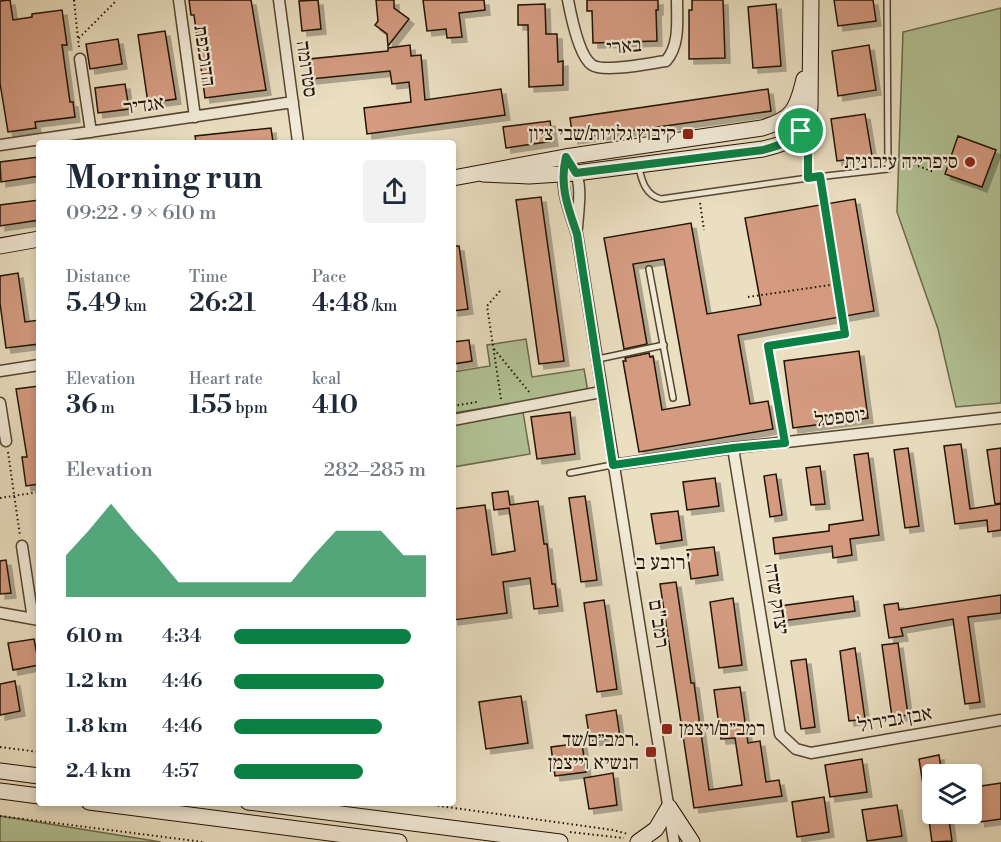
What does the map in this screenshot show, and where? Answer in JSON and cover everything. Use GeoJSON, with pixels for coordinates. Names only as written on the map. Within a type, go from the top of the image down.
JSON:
{"type":"FeatureCollection","features":[{"type":"Feature","properties":{"kind":"street","name":"הדוכיפת"},"geometry":{"type":"LineString","coordinates":[[179,0],[195,117]]}},
{"type":"Feature","properties":{"kind":"street","name":"סטרומה"},"geometry":{"type":"LineString","coordinates":[[279,0],[298,140]]}},
{"type":"Feature","properties":{"kind":"street","name":"בארי"},"geometry":{"type":"LineString","coordinates":[[568,0],[584,56],[591,65],[602,69],[666,61],[674,52],[677,34],[677,0]]}},
{"type":"Feature","properties":{"kind":"street"},"geometry":{"type":"LineString","coordinates":[[483,174],[569,174],[774,147],[795,138],[808,120],[810,107],[811,0]]}},
{"type":"Feature","properties":{"kind":"street"},"geometry":{"type":"LineString","coordinates":[[456,178],[566,157],[657,147],[762,128],[784,120],[796,107],[809,55]]}},
{"type":"Feature","properties":{"kind":"street"},"geometry":{"type":"LineString","coordinates":[[80,59],[91,132]]}},
{"type":"Feature","properties":{"kind":"street","name":"אגדיר"},"geometry":{"type":"LineString","coordinates":[[0,145],[293,102]]}},
{"type":"Feature","properties":{"kind":"street","name":"רמב\"ם"},"geometry":{"type":"LineString","coordinates":[[566,157],[569,174],[568,210],[577,234],[674,842]]}},
{"type":"Feature","properties":{"kind":"street"},"geometry":{"type":"LineString","coordinates":[[0,246],[36,240]]}},
{"type":"Feature","properties":{"kind":"street"},"geometry":{"type":"LineString","coordinates":[[0,371],[36,365]]}},
{"type":"Feature","properties":{"kind":"street"},"geometry":{"type":"LineString","coordinates":[[456,419],[601,392]]}},
{"type":"Feature","properties":{"kind":"street"},"geometry":{"type":"LineString","coordinates":[[0,403],[6,441]]}},
{"type":"Feature","properties":{"kind":"street","name":"יוספטל"},"geometry":{"type":"LineString","coordinates":[[613,465],[733,448],[1001,418]]}},
{"type":"Feature","properties":{"kind":"street","name":"יצחק שדה"},"geometry":{"type":"LineString","coordinates":[[733,448],[780,734],[795,749]]}},
{"type":"Feature","properties":{"kind":"street"},"geometry":{"type":"LineString","coordinates":[[0,613],[36,619],[22,546]]}},
{"type":"Feature","properties":{"kind":"street","name":"אבן גבירול"},"geometry":{"type":"LineString","coordinates":[[795,749],[811,753],[1001,720]]}},
{"type":"Feature","properties":{"kind":"street"},"geometry":{"type":"LineString","coordinates":[[0,771],[36,776]]}},
{"type":"Feature","properties":{"kind":"street"},"geometry":{"type":"LineString","coordinates":[[0,791],[36,796]]}},
{"type":"Feature","properties":{"kind":"street"},"geometry":{"type":"LineString","coordinates":[[121,806],[399,842]]}},
{"type":"Feature","properties":{"kind":"street"},"geometry":{"type":"LineString","coordinates":[[279,806],[560,842]]}},
{"type":"Feature","properties":{"kind":"street"},"geometry":{"type":"LineString","coordinates":[[641,840],[656,829],[669,807],[692,842]]}},
{"type":"Feature","properties":{"kind":"lane"},"geometry":{"type":"LineString","coordinates":[[642,163],[645,188],[655,197],[668,199],[820,176],[888,169],[887,0]]}},
{"type":"Feature","properties":{"kind":"lane"},"geometry":{"type":"LineString","coordinates":[[808,120],[808,178]]}},
{"type":"Feature","properties":{"kind":"lane"},"geometry":{"type":"LineString","coordinates":[[649,269],[674,398]]}},
{"type":"Feature","properties":{"kind":"lane"},"geometry":{"type":"LineString","coordinates":[[785,443],[768,346],[845,334]]}},
{"type":"Feature","properties":{"kind":"lane"},"geometry":{"type":"LineString","coordinates":[[596,360],[664,345]]}},
{"type":"Feature","properties":{"kind":"lane"},"geometry":{"type":"LineString","coordinates":[[570,472],[613,465]]}},
{"type":"Feature","properties":{"kind":"path"},"geometry":{"type":"LineString","coordinates":[[74,0],[80,59]]}},
{"type":"Feature","properties":{"kind":"path"},"geometry":{"type":"LineString","coordinates":[[78,39],[117,0]]}},
{"type":"Feature","properties":{"kind":"path"},"geometry":{"type":"LineString","coordinates":[[888,154],[934,172]]}},
{"type":"Feature","properties":{"kind":"path"},"geometry":{"type":"LineString","coordinates":[[820,176],[845,334]]}},
{"type":"Feature","properties":{"kind":"path"},"geometry":{"type":"LineString","coordinates":[[699,194],[704,230]]}},
{"type":"Feature","properties":{"kind":"path"},"geometry":{"type":"LineString","coordinates":[[748,297],[837,284]]}},
{"type":"Feature","properties":{"kind":"path"},"geometry":{"type":"LineString","coordinates":[[500,291],[487,306],[502,411]]}},
{"type":"Feature","properties":{"kind":"path"},"geometry":{"type":"LineString","coordinates":[[494,349],[540,405]]}},
{"type":"Feature","properties":{"kind":"path"},"geometry":{"type":"LineString","coordinates":[[6,441],[22,546]]}},
{"type":"Feature","properties":{"kind":"path"},"geometry":{"type":"LineString","coordinates":[[0,498],[36,492]]}},
{"type":"Feature","properties":{"kind":"path"},"geometry":{"type":"LineString","coordinates":[[0,747],[36,752]]}},
{"type":"Feature","properties":{"kind":"path"},"geometry":{"type":"LineString","coordinates":[[440,806],[613,830],[641,840]]}},
{"type":"Feature","properties":{"kind":"path"},"geometry":{"type":"LineString","coordinates":[[0,816],[202,842]]}},
{"type":"Feature","properties":{"kind":"green space"},"geometry":{"type":"Polygon","coordinates":[[[1001,8],[1001,403],[956,407],[938,329],[897,212],[903,32],[1001,8]]]}},
{"type":"Feature","properties":{"kind":"green space"},"geometry":{"type":"Polygon","coordinates":[[[526,339],[532,377],[584,369],[588,392],[456,413],[456,372],[490,366],[487,345],[526,339]]]}},
{"type":"Feature","properties":{"kind":"green space"},"geometry":{"type":"Polygon","coordinates":[[[523,412],[530,454],[456,466],[456,423],[523,412]]]}},
{"type":"Feature","properties":{"kind":"green space"},"geometry":{"type":"Polygon","coordinates":[[[0,816],[161,842],[0,842],[0,816]]]}},
{"type":"Feature","properties":{"kind":"building"},"geometry":{"type":"Polygon","coordinates":[[[10,0],[13,20],[32,17],[32,14],[62,10],[67,45],[62,45],[70,102],[73,102],[75,117],[35,122],[36,128],[8,132],[0,83],[0,1],[10,0]]]}},
{"type":"Feature","properties":{"kind":"building"},"geometry":{"type":"Polygon","coordinates":[[[189,0],[251,0],[266,90],[205,98],[194,15],[191,15],[189,0]]]}},
{"type":"Feature","properties":{"kind":"building"},"geometry":{"type":"Polygon","coordinates":[[[318,0],[321,29],[302,31],[299,1],[318,0]]]}},
{"type":"Feature","properties":{"kind":"building"},"geometry":{"type":"Polygon","coordinates":[[[376,0],[394,0],[394,8],[409,19],[388,46],[387,34],[375,25],[378,21],[376,0]]]}},
{"type":"Feature","properties":{"kind":"building"},"geometry":{"type":"Polygon","coordinates":[[[423,0],[484,0],[485,10],[459,13],[462,37],[447,38],[446,29],[427,31],[423,0]]]}},
{"type":"Feature","properties":{"kind":"building"},"geometry":{"type":"Polygon","coordinates":[[[587,0],[658,0],[657,41],[593,43],[592,11],[587,11],[587,0]]]}},
{"type":"Feature","properties":{"kind":"building"},"geometry":{"type":"Polygon","coordinates":[[[692,0],[723,0],[725,58],[689,59],[689,10],[692,10],[692,0]]]}},
{"type":"Feature","properties":{"kind":"building"},"geometry":{"type":"Polygon","coordinates":[[[834,0],[873,0],[876,21],[838,26],[834,0]]]}},
{"type":"Feature","properties":{"kind":"building"},"geometry":{"type":"Polygon","coordinates":[[[545,4],[546,34],[557,34],[558,62],[563,61],[563,85],[529,87],[528,25],[518,25],[518,5],[545,4]]]}},
{"type":"Feature","properties":{"kind":"building"},"geometry":{"type":"Polygon","coordinates":[[[776,4],[781,66],[753,68],[748,7],[776,4]]]}},
{"type":"Feature","properties":{"kind":"building"},"geometry":{"type":"Polygon","coordinates":[[[165,31],[176,99],[148,103],[138,35],[165,31]]]}},
{"type":"Feature","properties":{"kind":"building"},"geometry":{"type":"Polygon","coordinates":[[[118,39],[122,64],[90,69],[86,44],[118,39]]]}},
{"type":"Feature","properties":{"kind":"building"},"geometry":{"type":"Polygon","coordinates":[[[410,45],[411,56],[421,55],[425,100],[501,89],[505,115],[367,134],[364,108],[411,102],[409,82],[392,84],[390,71],[311,79],[309,59],[388,51],[388,48],[410,45]]]}},
{"type":"Feature","properties":{"kind":"building"},"geometry":{"type":"Polygon","coordinates":[[[869,45],[876,90],[838,96],[832,51],[869,45]]]}},
{"type":"Feature","properties":{"kind":"building"},"geometry":{"type":"Polygon","coordinates":[[[125,84],[129,109],[98,113],[95,88],[125,84]]]}},
{"type":"Feature","properties":{"kind":"building"},"geometry":{"type":"Polygon","coordinates":[[[768,89],[771,111],[573,139],[570,118],[768,89]]]}},
{"type":"Feature","properties":{"kind":"building"},"geometry":{"type":"Polygon","coordinates":[[[865,114],[872,156],[837,161],[831,119],[865,114]]]}},
{"type":"Feature","properties":{"kind":"building"},"geometry":{"type":"Polygon","coordinates":[[[550,121],[553,141],[506,148],[503,127],[550,121]]]}},
{"type":"Feature","properties":{"kind":"building"},"geometry":{"type":"Polygon","coordinates":[[[271,128],[273,140],[196,140],[195,136],[271,128]]]}},
{"type":"Feature","properties":{"kind":"building","name":"סיפרייה עירונית"},"geometry":{"type":"Polygon","coordinates":[[[958,136],[996,150],[982,187],[945,174],[958,136]]]}},
{"type":"Feature","properties":{"kind":"building"},"geometry":{"type":"Polygon","coordinates":[[[36,157],[36,176],[1,182],[0,162],[36,157]]]}},
{"type":"Feature","properties":{"kind":"building"},"geometry":{"type":"Polygon","coordinates":[[[541,197],[564,361],[539,364],[516,200],[541,197]]]}},
{"type":"Feature","properties":{"kind":"building"},"geometry":{"type":"Polygon","coordinates":[[[855,199],[874,311],[738,335],[750,404],[768,401],[773,429],[639,452],[623,361],[626,361],[625,358],[649,353],[650,357],[653,356],[662,410],[690,405],[664,259],[633,264],[647,344],[624,349],[604,238],[691,223],[707,314],[761,305],[745,218],[855,199]]]}},
{"type":"Feature","properties":{"kind":"building"},"geometry":{"type":"Polygon","coordinates":[[[36,200],[36,220],[0,226],[0,205],[36,200]]]}},
{"type":"Feature","properties":{"kind":"building"},"geometry":{"type":"Polygon","coordinates":[[[456,246],[459,246],[468,309],[456,311],[456,246]]]}},
{"type":"Feature","properties":{"kind":"building"},"geometry":{"type":"Polygon","coordinates":[[[18,273],[25,322],[36,320],[36,344],[6,348],[0,303],[0,276],[18,273]]]}},
{"type":"Feature","properties":{"kind":"building"},"geometry":{"type":"Polygon","coordinates":[[[469,340],[472,361],[456,364],[456,342],[469,340]]]}},
{"type":"Feature","properties":{"kind":"building"},"geometry":{"type":"Polygon","coordinates":[[[859,351],[868,418],[793,428],[784,361],[859,351]]]}},
{"type":"Feature","properties":{"kind":"building"},"geometry":{"type":"Polygon","coordinates":[[[36,386],[36,484],[26,486],[22,457],[27,457],[16,389],[36,386]]]}},
{"type":"Feature","properties":{"kind":"building"},"geometry":{"type":"Polygon","coordinates":[[[570,412],[575,454],[537,459],[531,417],[570,412]]]}},
{"type":"Feature","properties":{"kind":"building"},"geometry":{"type":"Polygon","coordinates":[[[961,444],[970,509],[1001,504],[1001,530],[988,532],[987,520],[955,524],[944,446],[961,444]]]}},
{"type":"Feature","properties":{"kind":"building"},"geometry":{"type":"Polygon","coordinates":[[[908,448],[919,526],[905,528],[894,450],[908,448]]]}},
{"type":"Feature","properties":{"kind":"building"},"geometry":{"type":"Polygon","coordinates":[[[1001,448],[1001,503],[995,504],[987,450],[1001,448]]]}},
{"type":"Feature","properties":{"kind":"building"},"geometry":{"type":"Polygon","coordinates":[[[868,453],[879,535],[850,539],[852,555],[833,558],[832,546],[775,554],[773,538],[829,531],[829,525],[863,520],[854,455],[868,453]]]}},
{"type":"Feature","properties":{"kind":"building"},"geometry":{"type":"Polygon","coordinates":[[[820,466],[825,504],[811,505],[806,468],[820,466]]]}},
{"type":"Feature","properties":{"kind":"building"},"geometry":{"type":"Polygon","coordinates":[[[776,474],[782,515],[770,517],[764,476],[776,474]]]}},
{"type":"Feature","properties":{"kind":"building"},"geometry":{"type":"Polygon","coordinates":[[[715,478],[719,506],[687,510],[683,482],[715,478]]]}},
{"type":"Feature","properties":{"kind":"building"},"geometry":{"type":"Polygon","coordinates":[[[508,491],[510,505],[538,501],[544,544],[547,544],[552,584],[555,584],[558,606],[534,609],[530,578],[503,582],[507,613],[456,620],[456,509],[485,505],[492,555],[515,551],[509,508],[494,510],[492,493],[508,491]]]}},
{"type":"Feature","properties":{"kind":"building"},"geometry":{"type":"Polygon","coordinates":[[[585,496],[597,580],[581,582],[569,498],[585,496]]]}},
{"type":"Feature","properties":{"kind":"building"},"geometry":{"type":"Polygon","coordinates":[[[678,511],[682,540],[656,544],[651,514],[678,511]]]}},
{"type":"Feature","properties":{"kind":"building"},"geometry":{"type":"Polygon","coordinates":[[[714,547],[718,575],[691,579],[687,550],[714,547]]]}},
{"type":"Feature","properties":{"kind":"building"},"geometry":{"type":"Polygon","coordinates":[[[6,560],[11,593],[0,594],[0,561],[6,560]]]}},
{"type":"Feature","properties":{"kind":"building"},"geometry":{"type":"Polygon","coordinates":[[[676,582],[691,683],[694,683],[709,790],[742,785],[735,738],[721,739],[714,690],[740,687],[748,743],[760,741],[766,782],[779,780],[782,796],[694,808],[660,584],[676,582]]]}},
{"type":"Feature","properties":{"kind":"building"},"geometry":{"type":"Polygon","coordinates":[[[1001,595],[1001,613],[968,617],[980,702],[965,704],[953,619],[901,628],[903,636],[889,638],[884,605],[898,603],[899,610],[1001,595]]]}},
{"type":"Feature","properties":{"kind":"building"},"geometry":{"type":"Polygon","coordinates":[[[853,596],[855,611],[782,621],[780,606],[853,596]]]}},
{"type":"Feature","properties":{"kind":"building"},"geometry":{"type":"Polygon","coordinates":[[[733,598],[742,665],[719,668],[710,602],[733,598]]]}},
{"type":"Feature","properties":{"kind":"building"},"geometry":{"type":"Polygon","coordinates":[[[604,600],[617,689],[597,692],[584,603],[604,600]]]}},
{"type":"Feature","properties":{"kind":"building"},"geometry":{"type":"Polygon","coordinates":[[[34,639],[36,666],[13,670],[8,643],[34,639]]]}},
{"type":"Feature","properties":{"kind":"building"},"geometry":{"type":"Polygon","coordinates":[[[898,643],[908,715],[892,717],[882,645],[898,643]]]}},
{"type":"Feature","properties":{"kind":"building"},"geometry":{"type":"Polygon","coordinates":[[[855,648],[865,719],[849,721],[840,651],[855,648]]]}},
{"type":"Feature","properties":{"kind":"building"},"geometry":{"type":"Polygon","coordinates":[[[806,659],[815,727],[801,729],[791,661],[806,659]]]}},
{"type":"Feature","properties":{"kind":"building"},"geometry":{"type":"Polygon","coordinates":[[[15,681],[20,711],[0,715],[0,684],[15,681]]]}},
{"type":"Feature","properties":{"kind":"building"},"geometry":{"type":"Polygon","coordinates":[[[521,696],[528,743],[486,749],[479,702],[521,696]]]}},
{"type":"Feature","properties":{"kind":"building"},"geometry":{"type":"Polygon","coordinates":[[[616,710],[620,737],[590,741],[586,715],[616,710]]]}},
{"type":"Feature","properties":{"kind":"building"},"geometry":{"type":"Polygon","coordinates":[[[582,743],[586,772],[555,776],[551,747],[582,743]]]}},
{"type":"Feature","properties":{"kind":"building"},"geometry":{"type":"Polygon","coordinates":[[[939,755],[940,764],[922,764],[922,778],[919,759],[939,755]]]}},
{"type":"Feature","properties":{"kind":"building"},"geometry":{"type":"Polygon","coordinates":[[[862,759],[867,792],[830,797],[825,765],[862,759]]]}},
{"type":"Feature","properties":{"kind":"building"},"geometry":{"type":"Polygon","coordinates":[[[613,773],[617,805],[589,809],[584,778],[613,773]]]}},
{"type":"Feature","properties":{"kind":"building"},"geometry":{"type":"Polygon","coordinates":[[[1001,783],[1001,819],[982,822],[982,786],[1001,783]]]}},
{"type":"Feature","properties":{"kind":"building"},"geometry":{"type":"Polygon","coordinates":[[[824,797],[829,832],[797,837],[792,802],[824,797]]]}},
{"type":"Feature","properties":{"kind":"building"},"geometry":{"type":"Polygon","coordinates":[[[897,805],[902,836],[867,841],[862,810],[897,805]]]}},
{"type":"Feature","properties":{"kind":"building"},"geometry":{"type":"Polygon","coordinates":[[[930,824],[950,824],[952,841],[932,842],[930,824]]]}},
{"type":"Feature","properties":{"kind":"place","name":"קיבוץ גלויות/שבי ציון"},"geometry":{"type":"Point","coordinates":[688,134]}},
{"type":"Feature","properties":{"kind":"place","name":"סיפרייה עירונית"},"geometry":{"type":"Point","coordinates":[970,162]}},
{"type":"Feature","properties":{"kind":"place","name":"רמב״ם/ויצמן"},"geometry":{"type":"Point","coordinates":[667,729]}},
{"type":"Feature","properties":{"kind":"place","name":"רמב״ם/שד. הנשיא וייצמן"},"geometry":{"type":"Point","coordinates":[651,752]}},
{"type":"Feature","properties":{"kind":"district","name":"רובע ב'"},"geometry":{"type":"Point","coordinates":[663,563]}},
{"type":"Feature","properties":{"kind":"route"},"geometry":{"type":"LineString","coordinates":[[808,120],[808,178],[820,176],[845,334],[768,346],[785,443],[613,465],[577,234],[568,210],[561,174],[566,157],[576,173],[639,167],[763,150],[795,138],[801,131],[808,120]]}}]}
